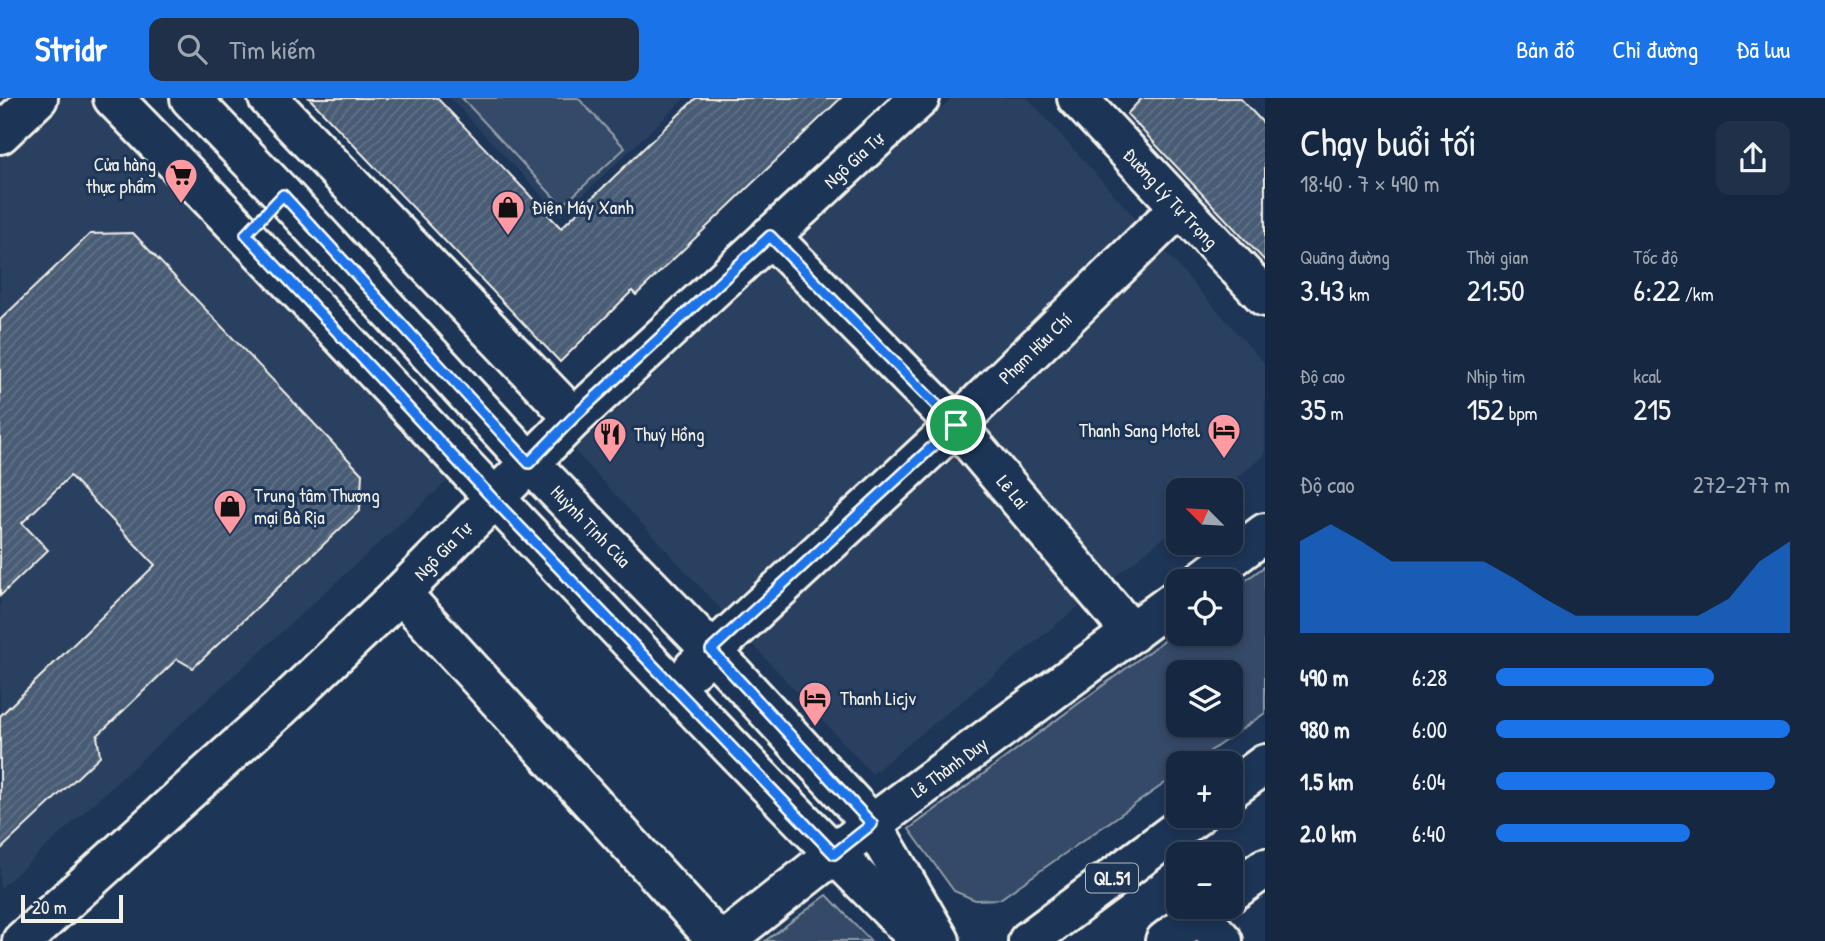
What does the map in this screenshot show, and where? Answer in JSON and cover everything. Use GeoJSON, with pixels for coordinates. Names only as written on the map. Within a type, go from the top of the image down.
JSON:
{"type":"FeatureCollection","features":[{"type":"Feature","properties":{"kind":"main road"},"geometry":{"type":"LineString","coordinates":[[0,134],[38,98]]}},
{"type":"Feature","properties":{"kind":"main road"},"geometry":{"type":"LineString","coordinates":[[113,98],[246,234],[493,499],[921,941]]}},
{"type":"Feature","properties":{"kind":"main road","name":"Huỳnh Tịnh Của"},"geometry":{"type":"LineString","coordinates":[[190,98],[283,195],[529,463],[711,650],[872,824],[940,941]]}},
{"type":"Feature","properties":{"kind":"main road"},"geometry":{"type":"LineString","coordinates":[[268,98],[573,418]]}},
{"type":"Feature","properties":{"kind":"main road","name":"Ngô Gia Tự"},"geometry":{"type":"LineString","coordinates":[[22,941],[279,709],[401,593],[573,418],[920,98]]}},
{"type":"Feature","properties":{"kind":"main road","name":"Đường Lý Tự Trọng"},"geometry":{"type":"LineString","coordinates":[[1077,98],[1265,297]]}},
{"type":"Feature","properties":{"kind":"main road"},"geometry":{"type":"LineString","coordinates":[[246,234],[283,195]]}},
{"type":"Feature","properties":{"kind":"main road","name":"Phạm Hữu Chí"},"geometry":{"type":"LineString","coordinates":[[675,688],[711,650],[956,425],[1180,207]]}},
{"type":"Feature","properties":{"kind":"main road","name":"Lê Lai"},"geometry":{"type":"LineString","coordinates":[[770,236],[956,425],[1132,632]]}},
{"type":"Feature","properties":{"kind":"main road"},"geometry":{"type":"LineString","coordinates":[[1217,569],[1265,533]]}},
{"type":"Feature","properties":{"kind":"main road"},"geometry":{"type":"LineString","coordinates":[[401,593],[718,941]]}},
{"type":"Feature","properties":{"kind":"main road","name":"Lê Thành Duy"},"geometry":{"type":"LineString","coordinates":[[724,941],[872,824],[1166,607]]}},
{"type":"Feature","properties":{"kind":"main road"},"geometry":{"type":"LineString","coordinates":[[1243,780],[1265,764]]}},
{"type":"Feature","properties":{"kind":"main road","name":"QL.51"},"geometry":{"type":"LineString","coordinates":[[1028,941],[1180,828]]}},
{"type":"Feature","properties":{"kind":"main road"},"geometry":{"type":"LineString","coordinates":[[1243,884],[1265,868]]}},
{"type":"Feature","properties":{"kind":"main road"},"geometry":{"type":"LineString","coordinates":[[1165,941],[1211,921]]}},
{"type":"Feature","properties":{"kind":"shaded area"},"geometry":{"type":"Polygon","coordinates":[[[0,98],[87,98],[447,481],[0,889],[0,98]]]}},
{"type":"Feature","properties":{"kind":"shaded area"},"geometry":{"type":"Polygon","coordinates":[[[450,98],[685,98],[561,216],[450,98]]]}},
{"type":"Feature","properties":{"kind":"shaded area"},"geometry":{"type":"Polygon","coordinates":[[[462,98],[578,98],[625,148],[562,206],[462,98]]]}},
{"type":"Feature","properties":{"kind":"shaded area"},"geometry":{"type":"Polygon","coordinates":[[[952,98],[1028,98],[1265,364],[1265,455],[1237,478],[1166,478],[1166,536],[872,774],[574,450],[952,98]]]}},
{"type":"Feature","properties":{"kind":"shaded area"},"geometry":{"type":"Polygon","coordinates":[[[1265,566],[1265,713],[1243,728],[1243,660],[1166,660],[1166,737],[1230,737],[1210,751],[1166,751],[1166,782],[1000,899],[975,900],[954,891],[909,829],[1166,639],[1166,646],[1243,646],[1243,582],[1265,566]]]}},
{"type":"Feature","properties":{"kind":"shaded area"},"geometry":{"type":"Polygon","coordinates":[[[827,895],[871,941],[765,941],[827,895]]]}},
{"type":"Feature","properties":{"kind":"building"},"geometry":{"type":"Polygon","coordinates":[[[309,98],[437,98],[561,228],[696,98],[841,98],[636,295],[632,291],[560,362],[309,98]]]}},
{"type":"Feature","properties":{"kind":"building"},"geometry":{"type":"Polygon","coordinates":[[[1142,98],[1240,98],[1265,125],[1265,261],[1127,114],[1142,98]]]}},
{"type":"Feature","properties":{"kind":"building","name":"Trung tâm Thương mại Bà Rịa"},"geometry":{"type":"Polygon","coordinates":[[[133,233],[362,474],[360,510],[193,668],[177,659],[97,736],[100,756],[0,850],[0,716],[155,565],[70,476],[22,523],[48,550],[0,596],[0,320],[90,234],[133,233]]]}},
{"type":"Feature","properties":{"kind":"place","name":"Cửa hàng thực phẩm"},"geometry":{"type":"Point","coordinates":[181,205]}},
{"type":"Feature","properties":{"kind":"place","name":"Điện Máy Xanh"},"geometry":{"type":"Point","coordinates":[508,237]}},
{"type":"Feature","properties":{"kind":"place","name":"Thanh Sang Motel"},"geometry":{"type":"Point","coordinates":[1224,460]}},
{"type":"Feature","properties":{"kind":"place","name":"Thuý Hồng"},"geometry":{"type":"Point","coordinates":[610,464]}},
{"type":"Feature","properties":{"kind":"place","name":"Trung tâm Thương mại Bà Rịa"},"geometry":{"type":"Point","coordinates":[230,536]}},
{"type":"Feature","properties":{"kind":"place","name":"Thanh Licjv"},"geometry":{"type":"Point","coordinates":[815,728]}},
{"type":"Feature","properties":{"kind":"route"},"geometry":{"type":"LineString","coordinates":[[283,195],[529,463],[573,418],[770,236],[956,425],[711,650],[872,824],[834,854],[493,499],[246,234],[283,195]]}}]}
